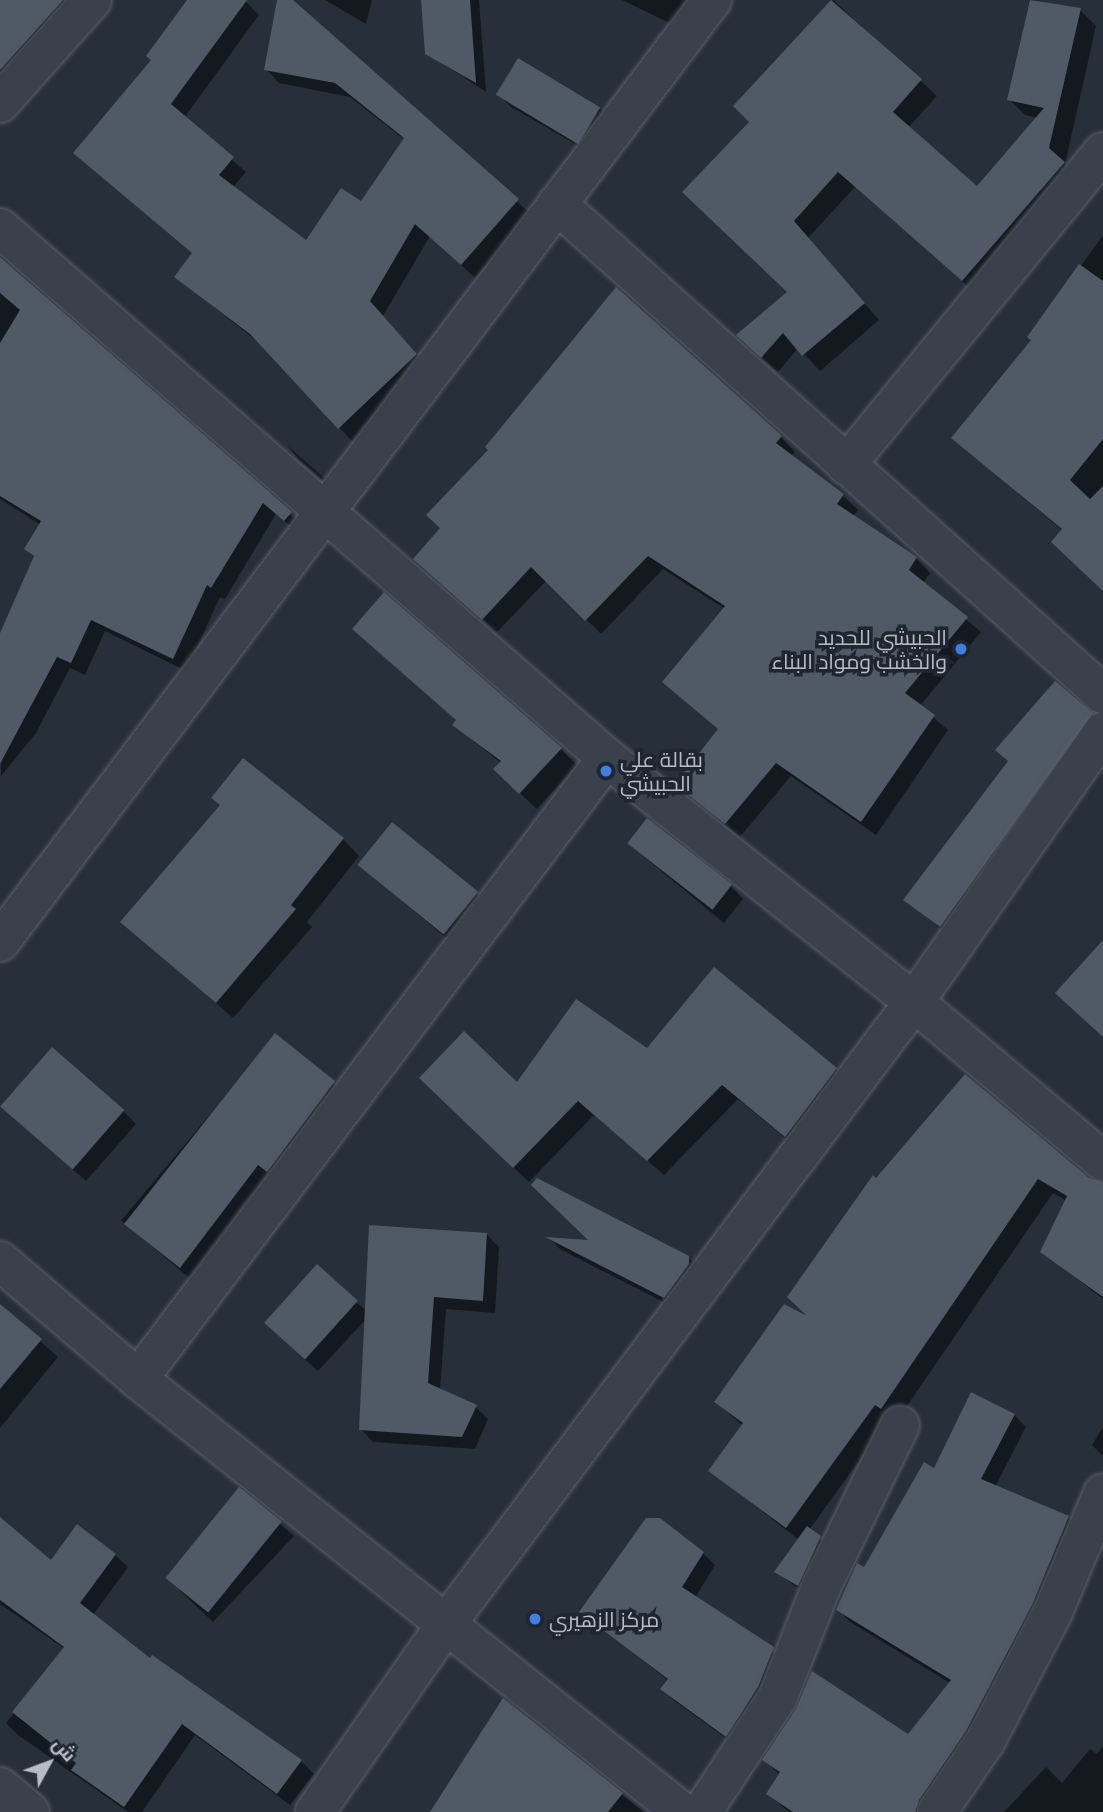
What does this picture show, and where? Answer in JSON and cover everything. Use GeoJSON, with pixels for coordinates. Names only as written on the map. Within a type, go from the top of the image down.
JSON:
{"type":"FeatureCollection","features":[{"type":"Feature","properties":{"kind":"street"},"geometry":{"type":"LineString","coordinates":[[0,103],[92,0]]}},
{"type":"Feature","properties":{"kind":"street"},"geometry":{"type":"LineString","coordinates":[[0,942],[712,0]]}},
{"type":"Feature","properties":{"kind":"street"},"geometry":{"type":"LineString","coordinates":[[846,465],[1103,152]]}},
{"type":"Feature","properties":{"kind":"street"},"geometry":{"type":"LineString","coordinates":[[557,204],[1103,694]]}},
{"type":"Feature","properties":{"kind":"street"},"geometry":{"type":"LineString","coordinates":[[0,228],[327,509],[607,758],[914,1002],[1103,1161]]}},
{"type":"Feature","properties":{"kind":"street"},"geometry":{"type":"LineString","coordinates":[[315,1812],[444,1627],[914,1002],[1103,732]]}},
{"type":"Feature","properties":{"kind":"street"},"geometry":{"type":"LineString","coordinates":[[138,1379],[607,758]]}},
{"type":"Feature","properties":{"kind":"street"},"geometry":{"type":"LineString","coordinates":[[0,1261],[138,1379],[444,1627],[682,1812]]}},
{"type":"Feature","properties":{"kind":"street"},"geometry":{"type":"LineString","coordinates":[[702,1812],[778,1696],[821,1587],[900,1425]]}},
{"type":"Feature","properties":{"kind":"street"},"geometry":{"type":"LineString","coordinates":[[937,1812],[985,1742],[1052,1614],[1103,1493]]}},
{"type":"Feature","properties":{"kind":"street"},"geometry":{"type":"LineString","coordinates":[[0,1787],[30,1812]]}},
{"type":"Feature","properties":{"kind":"building"},"geometry":{"type":"Polygon","coordinates":[[[0,0],[63,0],[0,70],[0,0]]]}},
{"type":"Feature","properties":{"kind":"building"},"geometry":{"type":"Polygon","coordinates":[[[187,0],[247,0],[171,104],[234,157],[219,175],[306,240],[341,188],[361,201],[404,138],[335,83],[264,70],[277,0],[293,0],[519,199],[461,265],[415,224],[370,301],[417,354],[338,429],[250,334],[174,277],[192,253],[73,153],[151,60],[146,56],[187,0]]]}},
{"type":"Feature","properties":{"kind":"building"},"geometry":{"type":"Polygon","coordinates":[[[421,0],[470,0],[476,83],[425,54],[421,0]]]}},
{"type":"Feature","properties":{"kind":"building"},"geometry":{"type":"Polygon","coordinates":[[[831,0],[922,79],[893,112],[977,186],[1044,108],[1007,100],[1030,0],[1081,8],[1049,148],[1065,162],[962,281],[838,172],[794,221],[865,303],[802,356],[783,333],[761,358],[736,335],[787,292],[682,192],[749,122],[733,106],[831,0]]]}},
{"type":"Feature","properties":{"kind":"building"},"geometry":{"type":"Polygon","coordinates":[[[518,58],[600,107],[578,144],[496,95],[518,58]]]}},
{"type":"Feature","properties":{"kind":"building"},"geometry":{"type":"Polygon","coordinates":[[[0,257],[292,512],[284,521],[263,503],[211,588],[207,585],[173,659],[91,620],[71,663],[57,657],[0,764],[0,633],[34,556],[24,549],[41,521],[0,496],[0,343],[20,310],[0,293],[0,257]]]}},
{"type":"Feature","properties":{"kind":"building"},"geometry":{"type":"Polygon","coordinates":[[[1079,264],[1103,281],[1103,439],[1070,480],[1090,499],[1103,486],[1103,591],[1051,542],[1062,529],[951,438],[1031,340],[1027,337],[1079,264]]]}},
{"type":"Feature","properties":{"kind":"building"},"geometry":{"type":"Polygon","coordinates":[[[616,287],[782,436],[776,443],[844,494],[837,504],[917,557],[909,570],[968,617],[905,693],[935,715],[861,822],[776,763],[725,824],[675,784],[718,729],[662,682],[725,606],[648,556],[585,621],[531,567],[482,620],[413,559],[440,528],[426,515],[488,450],[485,447],[616,287]]]}},
{"type":"Feature","properties":{"kind":"building"},"geometry":{"type":"Polygon","coordinates":[[[384,592],[562,748],[519,794],[493,769],[501,761],[452,725],[456,720],[352,629],[384,592]]]}},
{"type":"Feature","properties":{"kind":"building"},"geometry":{"type":"Polygon","coordinates":[[[1055,681],[1093,713],[940,927],[903,900],[1008,761],[995,750],[1055,681]]]}},
{"type":"Feature","properties":{"kind":"building"},"geometry":{"type":"Polygon","coordinates":[[[243,758],[344,838],[291,905],[296,909],[216,1003],[120,922],[220,805],[211,798],[243,758]]]}},
{"type":"Feature","properties":{"kind":"building"},"geometry":{"type":"Polygon","coordinates":[[[647,818],[732,884],[712,910],[627,843],[647,818]]]}},
{"type":"Feature","properties":{"kind":"building"},"geometry":{"type":"Polygon","coordinates":[[[392,822],[478,892],[444,935],[357,865],[392,822]]]}},
{"type":"Feature","properties":{"kind":"building"},"geometry":{"type":"Polygon","coordinates":[[[1103,940],[1103,1037],[1055,993],[1103,940]]]}},
{"type":"Feature","properties":{"kind":"building"},"geometry":{"type":"Polygon","coordinates":[[[714,967],[837,1068],[785,1137],[722,1085],[647,1161],[578,1101],[513,1168],[419,1078],[464,1031],[517,1082],[576,999],[647,1048],[714,967]]]}},
{"type":"Feature","properties":{"kind":"building"},"geometry":{"type":"Polygon","coordinates":[[[275,1033],[335,1081],[267,1172],[258,1165],[180,1268],[124,1224],[275,1033]]]}},
{"type":"Feature","properties":{"kind":"building"},"geometry":{"type":"Polygon","coordinates":[[[52,1047],[124,1110],[73,1170],[0,1107],[52,1047]]]}},
{"type":"Feature","properties":{"kind":"building"},"geometry":{"type":"Polygon","coordinates":[[[965,1074],[1089,1178],[1103,1182],[1103,1297],[1040,1252],[1067,1196],[1038,1179],[881,1409],[875,1405],[786,1528],[708,1471],[743,1423],[714,1402],[784,1304],[807,1316],[787,1297],[873,1175],[876,1178],[965,1074]]]}},
{"type":"Feature","properties":{"kind":"building"},"geometry":{"type":"Polygon","coordinates":[[[537,1178],[689,1256],[689,1264],[664,1298],[545,1237],[588,1240],[531,1185],[537,1178]]]}},
{"type":"Feature","properties":{"kind":"building"},"geometry":{"type":"Polygon","coordinates":[[[369,1225],[487,1233],[483,1301],[434,1297],[428,1383],[477,1405],[462,1437],[359,1430],[369,1225]]]}},
{"type":"Feature","properties":{"kind":"building"},"geometry":{"type":"Polygon","coordinates":[[[317,1264],[358,1301],[305,1360],[264,1323],[317,1264]]]}},
{"type":"Feature","properties":{"kind":"building"},"geometry":{"type":"Polygon","coordinates":[[[0,1304],[42,1339],[0,1389],[0,1304]]]}},
{"type":"Feature","properties":{"kind":"building"},"geometry":{"type":"Polygon","coordinates":[[[971,1392],[1015,1414],[981,1479],[1069,1516],[1032,1605],[966,1731],[919,1800],[915,1812],[793,1812],[766,1794],[780,1772],[762,1760],[796,1709],[812,1671],[908,1734],[951,1680],[836,1610],[857,1563],[864,1567],[924,1462],[934,1468],[971,1392]]]}},
{"type":"Feature","properties":{"kind":"building"},"geometry":{"type":"Polygon","coordinates":[[[239,1487],[282,1522],[208,1613],[165,1578],[239,1487]]]}},
{"type":"Feature","properties":{"kind":"building"},"geometry":{"type":"Polygon","coordinates":[[[0,1517],[51,1560],[77,1524],[116,1554],[80,1603],[150,1658],[152,1655],[302,1760],[277,1794],[182,1724],[124,1807],[71,1770],[76,1763],[12,1712],[64,1647],[0,1600],[0,1517]]]}},
{"type":"Feature","properties":{"kind":"building"},"geometry":{"type":"Polygon","coordinates":[[[646,1518],[660,1518],[704,1552],[682,1587],[774,1647],[758,1687],[726,1737],[660,1689],[668,1679],[579,1612],[646,1518]]]}},
{"type":"Feature","properties":{"kind":"building"},"geometry":{"type":"Polygon","coordinates":[[[807,1526],[821,1536],[798,1586],[774,1572],[807,1526]]]}},
{"type":"Feature","properties":{"kind":"building"},"geometry":{"type":"Polygon","coordinates":[[[503,1698],[623,1793],[608,1812],[430,1812],[503,1698]]]}},
{"type":"Feature","properties":{"kind":"place","name":"الحبيشي للحديد والخشب ومواد البناء"},"geometry":{"type":"Point","coordinates":[961,649]}},
{"type":"Feature","properties":{"kind":"place","name":"بقالة علي الحبيشي"},"geometry":{"type":"Point","coordinates":[606,771]}},
{"type":"Feature","properties":{"kind":"place","name":"مركز الزهيري"},"geometry":{"type":"Point","coordinates":[535,1619]}}]}
